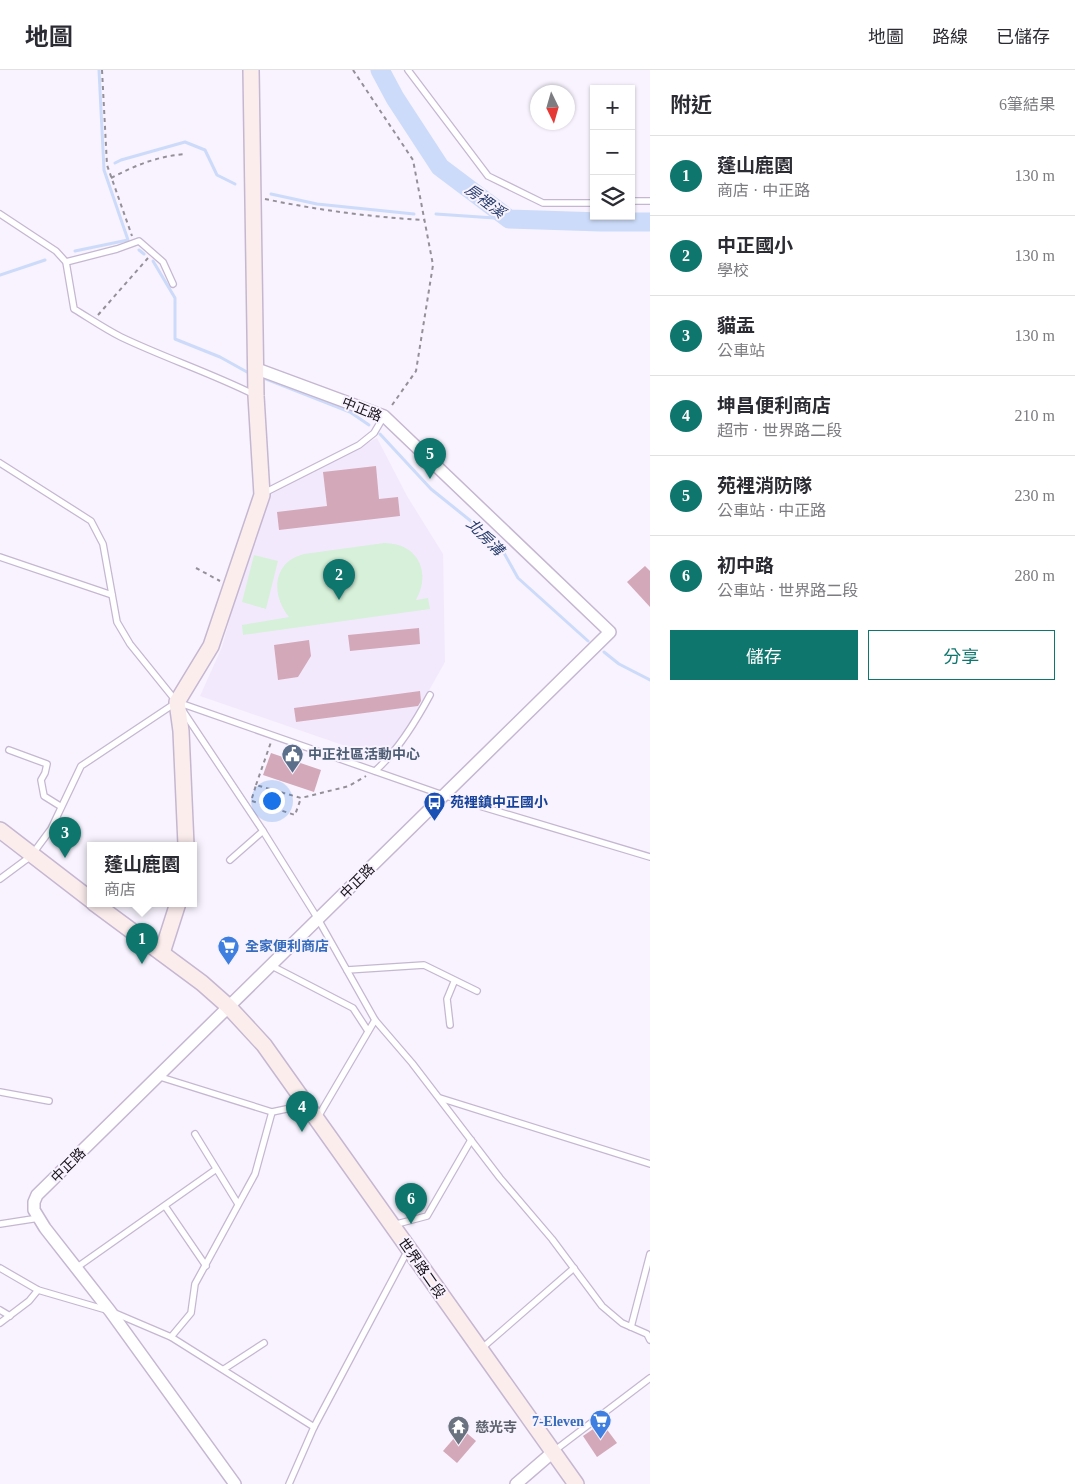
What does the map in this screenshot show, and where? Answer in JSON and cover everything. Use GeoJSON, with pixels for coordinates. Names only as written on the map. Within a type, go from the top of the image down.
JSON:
{"type":"FeatureCollection","features":[{"type":"Feature","properties":{"kind":"main road"},"geometry":{"type":"LineString","coordinates":[[186,842],[181,731],[177,702],[211,646],[262,495],[256,396],[251,70]]}},
{"type":"Feature","properties":{"kind":"main road"},"geometry":{"type":"LineString","coordinates":[[0,830],[31,856],[87,897]]}},
{"type":"Feature","properties":{"kind":"main road","name":"世界路二段"},"geometry":{"type":"LineString","coordinates":[[99,907],[162,953],[228,1006],[264,1045],[576,1484]]}},
{"type":"Feature","properties":{"kind":"main road"},"geometry":{"type":"LineString","coordinates":[[162,953],[177,907]]}},
{"type":"Feature","properties":{"kind":"street","name":"中正路"},"geometry":{"type":"LineString","coordinates":[[39,1218],[34,1210],[34,1202],[37,1195],[610,632],[384,416],[256,369]]}},
{"type":"Feature","properties":{"kind":"street"},"geometry":{"type":"LineString","coordinates":[[39,1218],[110,1311],[235,1484]]}},
{"type":"Feature","properties":{"kind":"street"},"geometry":{"type":"LineString","coordinates":[[516,1484],[553,1452]]}},
{"type":"Feature","properties":{"kind":"lane"},"geometry":{"type":"LineString","coordinates":[[408,70],[488,176],[543,202],[590,202]]}},
{"type":"Feature","properties":{"kind":"lane"},"geometry":{"type":"LineString","coordinates":[[635,201],[650,201]]}},
{"type":"Feature","properties":{"kind":"lane"},"geometry":{"type":"LineString","coordinates":[[0,214],[56,251],[66,262],[74,309],[120,337],[191,368],[217,376],[256,396]]}},
{"type":"Feature","properties":{"kind":"lane"},"geometry":{"type":"LineString","coordinates":[[66,262],[139,241],[163,262],[173,284]]}},
{"type":"Feature","properties":{"kind":"lane"},"geometry":{"type":"LineString","coordinates":[[262,495],[359,445],[374,433],[384,416]]}},
{"type":"Feature","properties":{"kind":"lane"},"geometry":{"type":"LineString","coordinates":[[0,463],[91,521],[103,544],[117,622],[130,644],[177,702],[264,831],[318,919],[374,1020],[574,1268],[602,1306],[622,1323],[648,1334],[650,1340]]}},
{"type":"Feature","properties":{"kind":"lane"},"geometry":{"type":"LineString","coordinates":[[0,557],[112,595]]}},
{"type":"Feature","properties":{"kind":"lane"},"geometry":{"type":"LineString","coordinates":[[375,771],[384,764],[414,722],[430,695]]}},
{"type":"Feature","properties":{"kind":"lane"},"geometry":{"type":"LineString","coordinates":[[177,702],[443,795],[650,857]]}},
{"type":"Feature","properties":{"kind":"lane"},"geometry":{"type":"LineString","coordinates":[[0,879],[31,856],[51,829],[60,806],[81,766],[177,702]]}},
{"type":"Feature","properties":{"kind":"lane"},"geometry":{"type":"LineString","coordinates":[[9,750],[47,764],[46,773],[41,780],[44,796],[60,806]]}},
{"type":"Feature","properties":{"kind":"lane"},"geometry":{"type":"LineString","coordinates":[[230,860],[264,831]]}},
{"type":"Feature","properties":{"kind":"lane"},"geometry":{"type":"LineString","coordinates":[[270,965],[353,1008],[368,1031]]}},
{"type":"Feature","properties":{"kind":"lane"},"geometry":{"type":"LineString","coordinates":[[347,970],[424,965],[454,982],[477,991]]}},
{"type":"Feature","properties":{"kind":"lane"},"geometry":{"type":"LineString","coordinates":[[450,1025],[447,999],[454,982]]}},
{"type":"Feature","properties":{"kind":"lane"},"geometry":{"type":"LineString","coordinates":[[318,1119],[374,1020]]}},
{"type":"Feature","properties":{"kind":"lane"},"geometry":{"type":"LineString","coordinates":[[156,1076],[272,1112],[307,1105]]}},
{"type":"Feature","properties":{"kind":"lane"},"geometry":{"type":"LineString","coordinates":[[0,1092],[49,1101]]}},
{"type":"Feature","properties":{"kind":"lane"},"geometry":{"type":"LineString","coordinates":[[438,1098],[650,1164]]}},
{"type":"Feature","properties":{"kind":"lane"},"geometry":{"type":"LineString","coordinates":[[171,1337],[191,1312],[195,1284],[255,1174],[272,1112]]}},
{"type":"Feature","properties":{"kind":"lane"},"geometry":{"type":"LineString","coordinates":[[195,1134],[215,1170],[238,1204]]}},
{"type":"Feature","properties":{"kind":"lane"},"geometry":{"type":"LineString","coordinates":[[392,1225],[427,1216],[471,1140]]}},
{"type":"Feature","properties":{"kind":"lane"},"geometry":{"type":"LineString","coordinates":[[76,1268],[215,1170]]}},
{"type":"Feature","properties":{"kind":"lane"},"geometry":{"type":"LineString","coordinates":[[165,1206],[206,1266]]}},
{"type":"Feature","properties":{"kind":"lane"},"geometry":{"type":"LineString","coordinates":[[0,1224],[39,1218]]}},
{"type":"Feature","properties":{"kind":"lane"},"geometry":{"type":"LineString","coordinates":[[289,1484],[314,1427],[408,1249]]}},
{"type":"Feature","properties":{"kind":"lane"},"geometry":{"type":"LineString","coordinates":[[631,1327],[650,1254]]}},
{"type":"Feature","properties":{"kind":"lane"},"geometry":{"type":"LineString","coordinates":[[0,1268],[38,1290],[110,1311],[171,1337],[314,1427]]}},
{"type":"Feature","properties":{"kind":"lane"},"geometry":{"type":"LineString","coordinates":[[480,1350],[574,1268]]}},
{"type":"Feature","properties":{"kind":"lane"},"geometry":{"type":"LineString","coordinates":[[0,1323],[29,1301],[38,1290]]}},
{"type":"Feature","properties":{"kind":"lane"},"geometry":{"type":"LineString","coordinates":[[0,1310],[10,1316]]}},
{"type":"Feature","properties":{"kind":"lane"},"geometry":{"type":"LineString","coordinates":[[224,1369],[264,1343]]}},
{"type":"Feature","properties":{"kind":"lane"},"geometry":{"type":"LineString","coordinates":[[553,1452],[650,1378]]}},
{"type":"Feature","properties":{"kind":"path"},"geometry":{"type":"LineString","coordinates":[[102,70],[107,166],[135,243]]}},
{"type":"Feature","properties":{"kind":"path"},"geometry":{"type":"LineString","coordinates":[[353,70],[413,160],[433,266],[416,371],[384,416]]}},
{"type":"Feature","properties":{"kind":"path"},"geometry":{"type":"LineString","coordinates":[[111,178],[136,164],[164,156],[186,154]]}},
{"type":"Feature","properties":{"kind":"path"},"geometry":{"type":"LineString","coordinates":[[254,196],[314,210],[376,218],[424,220]]}},
{"type":"Feature","properties":{"kind":"path"},"geometry":{"type":"LineString","coordinates":[[93,320],[153,253]]}},
{"type":"Feature","properties":{"kind":"path"},"geometry":{"type":"LineString","coordinates":[[196,568],[231,587]]}},
{"type":"Feature","properties":{"kind":"path"},"geometry":{"type":"LineString","coordinates":[[248,808],[273,736]]}},
{"type":"Feature","properties":{"kind":"path"},"geometry":{"type":"LineString","coordinates":[[256,785],[301,798],[349,786],[375,771]]}},
{"type":"Feature","properties":{"kind":"path"},"geometry":{"type":"LineString","coordinates":[[251,801],[295,815],[301,798]]}},
{"type":"Feature","properties":{"kind":"shaded area"},"geometry":{"type":"Polygon","coordinates":[[[377,438],[407,496],[443,554],[445,662],[389,761],[200,696],[222,647],[263,497],[377,438]]]}},
{"type":"Feature","properties":{"kind":"green space"},"geometry":{"type":"Polygon","coordinates":[[[384,543],[396,544],[413,553],[422,569],[421,589],[416,600],[428,598],[430,609],[243,635],[242,625],[289,617],[279,599],[277,590],[280,572],[293,558],[304,554],[384,543]]]}},
{"type":"Feature","properties":{"kind":"green space"},"geometry":{"type":"Polygon","coordinates":[[[254,555],[278,561],[266,609],[242,602],[254,555]]]}},
{"type":"Feature","properties":{"kind":"building"},"geometry":{"type":"Polygon","coordinates":[[[376,466],[379,499],[398,497],[400,516],[279,530],[277,512],[327,506],[323,472],[376,466]]]}},
{"type":"Feature","properties":{"kind":"building"},"geometry":{"type":"Polygon","coordinates":[[[645,566],[650,571],[650,607],[627,582],[645,566]]]}},
{"type":"Feature","properties":{"kind":"building"},"geometry":{"type":"Polygon","coordinates":[[[419,628],[420,644],[350,651],[348,635],[419,628]]]}},
{"type":"Feature","properties":{"kind":"building"},"geometry":{"type":"Polygon","coordinates":[[[309,640],[311,656],[298,677],[278,680],[274,645],[309,640]]]}},
{"type":"Feature","properties":{"kind":"building"},"geometry":{"type":"Polygon","coordinates":[[[420,691],[421,701],[418,706],[296,722],[294,708],[420,691]]]}},
{"type":"Feature","properties":{"kind":"building","name":"中正社區活動中心"},"geometry":{"type":"Polygon","coordinates":[[[271,753],[321,770],[314,792],[263,775],[271,753]]]}},
{"type":"Feature","properties":{"kind":"building","name":"7-Eleven"},"geometry":{"type":"Polygon","coordinates":[[[602,1423],[617,1443],[597,1457],[583,1436],[602,1423]]]}},
{"type":"Feature","properties":{"kind":"building","name":"慈光寺"},"geometry":{"type":"Polygon","coordinates":[[[462,1429],[476,1441],[457,1463],[443,1451],[462,1429]]]}},
{"type":"Feature","properties":{"kind":"waterway"},"geometry":{"type":"LineString","coordinates":[[75,251],[128,240],[104,170],[99,70]]}},
{"type":"Feature","properties":{"kind":"waterway","name":"房裡溪"},"geometry":{"type":"LineString","coordinates":[[380,70],[395,98],[440,167],[509,219],[650,222]]}},
{"type":"Feature","properties":{"kind":"waterway"},"geometry":{"type":"LineString","coordinates":[[115,163],[185,142],[205,150],[217,175],[235,184]]}},
{"type":"Feature","properties":{"kind":"waterway"},"geometry":{"type":"LineString","coordinates":[[271,194],[317,204],[414,214]]}},
{"type":"Feature","properties":{"kind":"waterway"},"geometry":{"type":"LineString","coordinates":[[436,214],[509,219]]}},
{"type":"Feature","properties":{"kind":"waterway","name":"北房溝"},"geometry":{"type":"LineString","coordinates":[[139,250],[144,254]]}},
{"type":"Feature","properties":{"kind":"waterway"},"geometry":{"type":"LineString","coordinates":[[0,275],[45,260]]}},
{"type":"Feature","properties":{"kind":"waterway","name":"北房溝"},"geometry":{"type":"LineString","coordinates":[[153,261],[175,298],[175,339],[220,357],[247,372]]}},
{"type":"Feature","properties":{"kind":"waterway","name":"北房溝"},"geometry":{"type":"LineString","coordinates":[[266,379],[350,412],[369,425]]}},
{"type":"Feature","properties":{"kind":"waterway","name":"北房溝"},"geometry":{"type":"LineString","coordinates":[[380,434],[431,489],[482,530],[504,553],[518,578],[588,641]]}},
{"type":"Feature","properties":{"kind":"waterway","name":"北房溝"},"geometry":{"type":"LineString","coordinates":[[604,652],[619,664],[650,680]]}},
{"type":"Feature","properties":{"kind":"place","name":"苑裡消防隊"},"geometry":{"type":"Point","coordinates":[430,479]}},
{"type":"Feature","properties":{"kind":"place","name":"中正國小"},"geometry":{"type":"Point","coordinates":[339,600]}},
{"type":"Feature","properties":{"kind":"place","name":"中正社區活動中心"},"geometry":{"type":"Point","coordinates":[292,773]}},
{"type":"Feature","properties":{"kind":"place","name":"苑裡鎮中正國小"},"geometry":{"type":"Point","coordinates":[434,821]}},
{"type":"Feature","properties":{"kind":"place","name":"貓盂"},"geometry":{"type":"Point","coordinates":[65,858]}},
{"type":"Feature","properties":{"kind":"place","name":"蓬山鹿園"},"geometry":{"type":"Point","coordinates":[142,964]}},
{"type":"Feature","properties":{"kind":"place","name":"全家便利商店"},"geometry":{"type":"Point","coordinates":[229,965]}},
{"type":"Feature","properties":{"kind":"place","name":"坤昌便利商店"},"geometry":{"type":"Point","coordinates":[302,1132]}},
{"type":"Feature","properties":{"kind":"place","name":"初中路"},"geometry":{"type":"Point","coordinates":[411,1224]}},
{"type":"Feature","properties":{"kind":"place","name":"7-Eleven"},"geometry":{"type":"Point","coordinates":[600,1440]}},
{"type":"Feature","properties":{"kind":"place","name":"慈光寺"},"geometry":{"type":"Point","coordinates":[459,1446]}}]}
